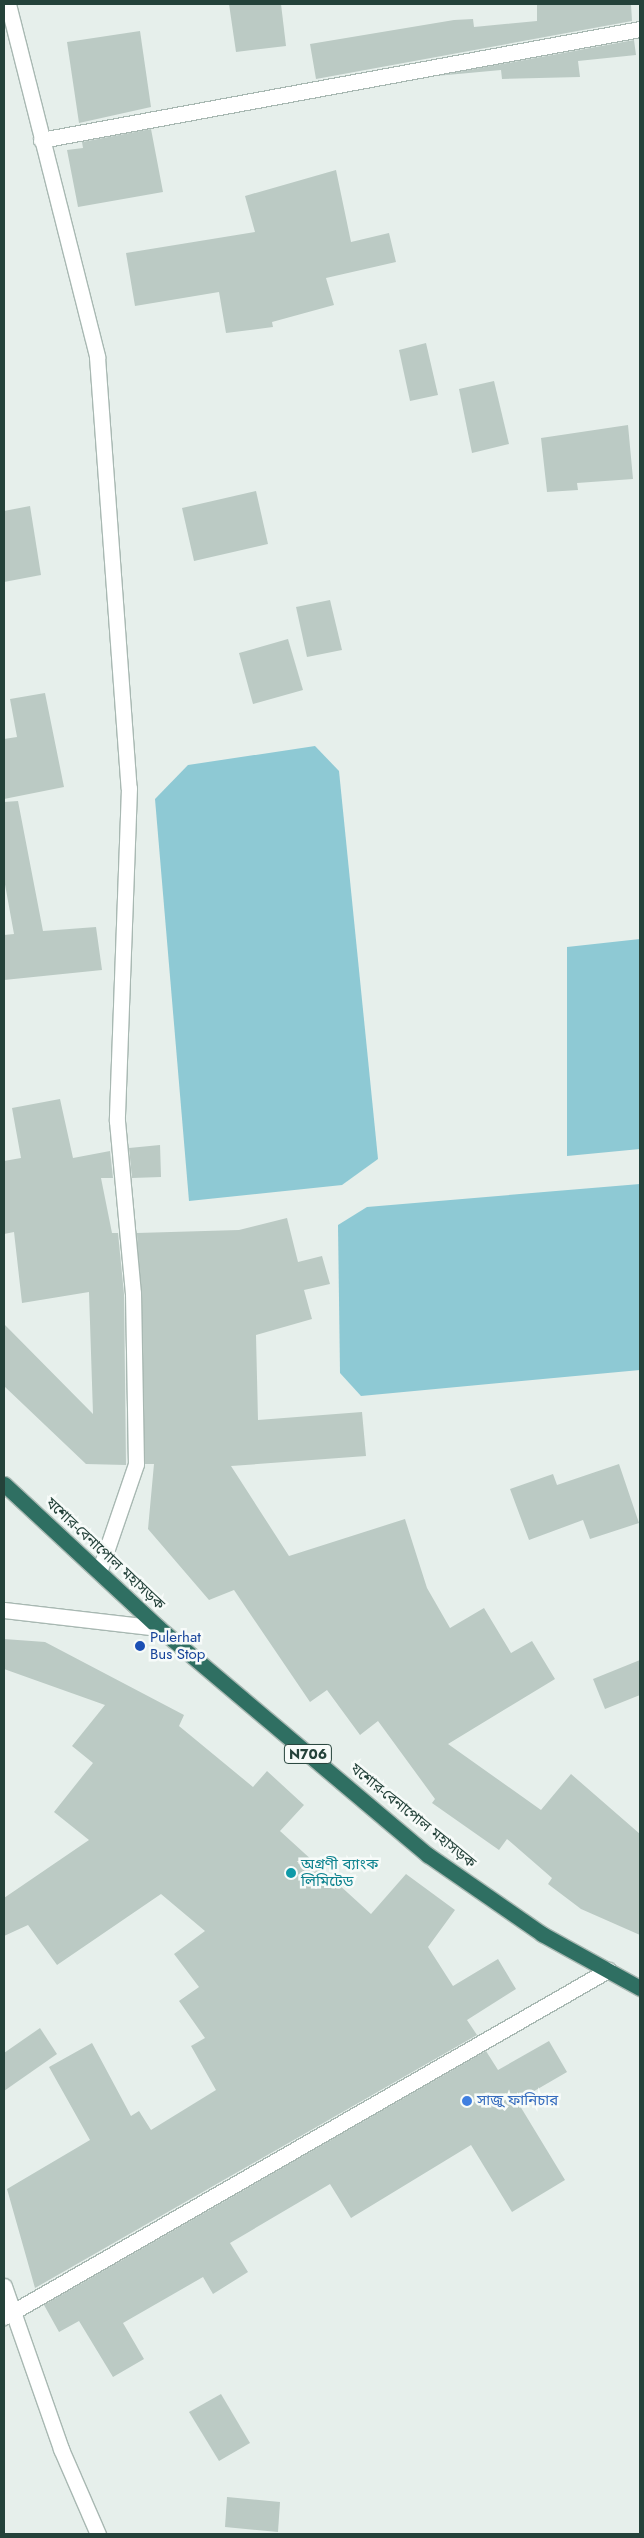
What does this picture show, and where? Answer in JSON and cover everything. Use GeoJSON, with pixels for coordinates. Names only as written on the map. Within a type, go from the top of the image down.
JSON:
{"type":"FeatureCollection","features":[{"type":"Feature","properties":{"kind":"highway","name":"যশোর-বেনাপোল মহাসড়ক"},"geometry":{"type":"LineString","coordinates":[[4,1484],[158,1628],[428,1855],[542,1934],[640,1988]]}},
{"type":"Feature","properties":{"kind":"street"},"geometry":{"type":"LineString","coordinates":[[8,4],[97,357],[129,788],[117,1121],[133,1293],[136,1464],[99,1572]]}},
{"type":"Feature","properties":{"kind":"street"},"geometry":{"type":"LineString","coordinates":[[41,140],[640,29]]}},
{"type":"Feature","properties":{"kind":"street"},"geometry":{"type":"LineString","coordinates":[[4,1610],[158,1628]]}},
{"type":"Feature","properties":{"kind":"street"},"geometry":{"type":"LineString","coordinates":[[8,2316],[608,1970]]}},
{"type":"Feature","properties":{"kind":"street"},"geometry":{"type":"LineString","coordinates":[[4,2286],[8,2316],[60,2449],[98,2534]]}},
{"type":"Feature","properties":{"kind":"water"},"geometry":{"type":"Polygon","coordinates":[[[315,746],[339,771],[378,1159],[342,1185],[189,1201],[155,799],[188,765],[315,746]]]}},
{"type":"Feature","properties":{"kind":"water"},"geometry":{"type":"Polygon","coordinates":[[[640,939],[640,1149],[567,1156],[567,947],[640,939]]]}},
{"type":"Feature","properties":{"kind":"water"},"geometry":{"type":"Polygon","coordinates":[[[640,1184],[640,1370],[361,1396],[340,1373],[338,1225],[367,1207],[640,1184]]]}},
{"type":"Feature","properties":{"kind":"building"},"geometry":{"type":"Polygon","coordinates":[[[229,4],[281,4],[286,46],[236,52],[229,4]]]}},
{"type":"Feature","properties":{"kind":"building"},"geometry":{"type":"Polygon","coordinates":[[[537,4],[631,4],[632,21],[316,79],[310,44],[454,20],[473,19],[474,27],[537,21],[537,4]]]}},
{"type":"Feature","properties":{"kind":"building"},"geometry":{"type":"Polygon","coordinates":[[[140,31],[151,107],[79,123],[67,42],[140,31]]]}},
{"type":"Feature","properties":{"kind":"building"},"geometry":{"type":"Polygon","coordinates":[[[634,40],[636,55],[578,61],[580,77],[502,79],[501,70],[436,76],[634,40]]]}},
{"type":"Feature","properties":{"kind":"building"},"geometry":{"type":"Polygon","coordinates":[[[151,129],[163,192],[78,207],[67,150],[83,148],[82,142],[151,129]]]}},
{"type":"Feature","properties":{"kind":"building"},"geometry":{"type":"Polygon","coordinates":[[[336,170],[351,242],[389,233],[396,262],[326,278],[334,305],[272,322],[273,327],[226,333],[219,292],[135,306],[126,253],[255,232],[245,196],[336,170]]]}},
{"type":"Feature","properties":{"kind":"building"},"geometry":{"type":"Polygon","coordinates":[[[426,343],[438,395],[410,401],[399,350],[426,343]]]}},
{"type":"Feature","properties":{"kind":"building"},"geometry":{"type":"Polygon","coordinates":[[[494,381],[509,444],[472,453],[459,389],[494,381]]]}},
{"type":"Feature","properties":{"kind":"building"},"geometry":{"type":"Polygon","coordinates":[[[628,425],[633,479],[577,483],[578,490],[547,492],[541,438],[628,425]]]}},
{"type":"Feature","properties":{"kind":"building"},"geometry":{"type":"Polygon","coordinates":[[[256,491],[268,544],[194,561],[182,508],[256,491]]]}},
{"type":"Feature","properties":{"kind":"building"},"geometry":{"type":"Polygon","coordinates":[[[30,506],[41,575],[4,582],[4,511],[30,506]]]}},
{"type":"Feature","properties":{"kind":"building"},"geometry":{"type":"Polygon","coordinates":[[[330,600],[342,650],[307,657],[296,607],[330,600]]]}},
{"type":"Feature","properties":{"kind":"building"},"geometry":{"type":"Polygon","coordinates":[[[288,639],[303,690],[253,704],[239,653],[288,639]]]}},
{"type":"Feature","properties":{"kind":"building"},"geometry":{"type":"Polygon","coordinates":[[[45,693],[64,787],[4,799],[4,739],[17,737],[10,699],[45,693]]]}},
{"type":"Feature","properties":{"kind":"building"},"geometry":{"type":"Polygon","coordinates":[[[18,801],[43,931],[96,927],[102,970],[4,980],[4,935],[14,934],[4,879],[4,802],[18,801]]]}},
{"type":"Feature","properties":{"kind":"building"},"geometry":{"type":"Polygon","coordinates":[[[60,1099],[73,1158],[110,1151],[113,1178],[101,1178],[112,1233],[118,1233],[124,1294],[126,1465],[86,1464],[4,1386],[4,1324],[93,1414],[89,1292],[22,1303],[14,1232],[4,1234],[4,1161],[21,1158],[12,1108],[60,1099]]]}},
{"type":"Feature","properties":{"kind":"building"},"geometry":{"type":"Polygon","coordinates":[[[160,1145],[161,1177],[132,1178],[129,1148],[160,1145]]]}},
{"type":"Feature","properties":{"kind":"building"},"geometry":{"type":"Polygon","coordinates":[[[287,1218],[298,1262],[322,1256],[330,1284],[304,1290],[312,1319],[256,1335],[258,1420],[362,1412],[366,1456],[231,1466],[289,1556],[405,1519],[427,1588],[450,1628],[484,1608],[511,1653],[532,1641],[555,1679],[448,1744],[541,1810],[571,1774],[640,1834],[640,1935],[581,1909],[548,1884],[552,1878],[507,1839],[499,1850],[432,1803],[435,1799],[378,1721],[360,1735],[327,1690],[310,1702],[234,1590],[209,1600],[148,1529],[154,1464],[145,1464],[137,1233],[239,1230],[287,1218]]]}},
{"type":"Feature","properties":{"kind":"building"},"geometry":{"type":"Polygon","coordinates":[[[619,1464],[639,1523],[590,1539],[583,1520],[529,1540],[510,1489],[553,1474],[557,1485],[619,1464]]]}},
{"type":"Feature","properties":{"kind":"building"},"geometry":{"type":"Polygon","coordinates":[[[4,1639],[45,1642],[184,1715],[179,1726],[253,1787],[267,1771],[304,1805],[280,1831],[371,1914],[406,1874],[455,1910],[428,1947],[453,1986],[498,1959],[516,1989],[467,2020],[477,2035],[35,2288],[7,2189],[90,2140],[49,2067],[92,2043],[131,2116],[139,2111],[151,2130],[216,2090],[191,2046],[205,2038],[179,2001],[199,1987],[174,1954],[205,1931],[161,1894],[57,1965],[28,1925],[4,1936],[4,1898],[89,1840],[54,1812],[93,1763],[72,1746],[105,1705],[4,1669],[4,1639]]]}},
{"type":"Feature","properties":{"kind":"building"},"geometry":{"type":"Polygon","coordinates":[[[640,1660],[640,1695],[605,1709],[593,1679],[640,1660]]]}},
{"type":"Feature","properties":{"kind":"building"},"geometry":{"type":"Polygon","coordinates":[[[40,2028],[57,2054],[4,2091],[4,2053],[40,2028]]]}},
{"type":"Feature","properties":{"kind":"building"},"geometry":{"type":"Polygon","coordinates":[[[549,2041],[567,2072],[517,2101],[565,2180],[512,2212],[471,2145],[351,2218],[330,2184],[230,2243],[248,2272],[213,2294],[203,2277],[123,2323],[144,2359],[113,2377],[79,2321],[59,2332],[44,2305],[486,2051],[498,2070],[549,2041]]]}},
{"type":"Feature","properties":{"kind":"building"},"geometry":{"type":"Polygon","coordinates":[[[221,2394],[250,2443],[219,2461],[189,2412],[221,2394]]]}},
{"type":"Feature","properties":{"kind":"building"},"geometry":{"type":"Polygon","coordinates":[[[227,2497],[280,2502],[278,2532],[225,2527],[227,2497]]]}},
{"type":"Feature","properties":{"kind":"place","name":"Pulerhat Bus Stop"},"geometry":{"type":"Point","coordinates":[140,1646]}},
{"type":"Feature","properties":{"kind":"place","name":"অগ্রণী ব্যাংক লিমিটেড"},"geometry":{"type":"Point","coordinates":[291,1873]}},
{"type":"Feature","properties":{"kind":"place","name":"সাজু ফানিচার"},"geometry":{"type":"Point","coordinates":[467,2101]}}]}
